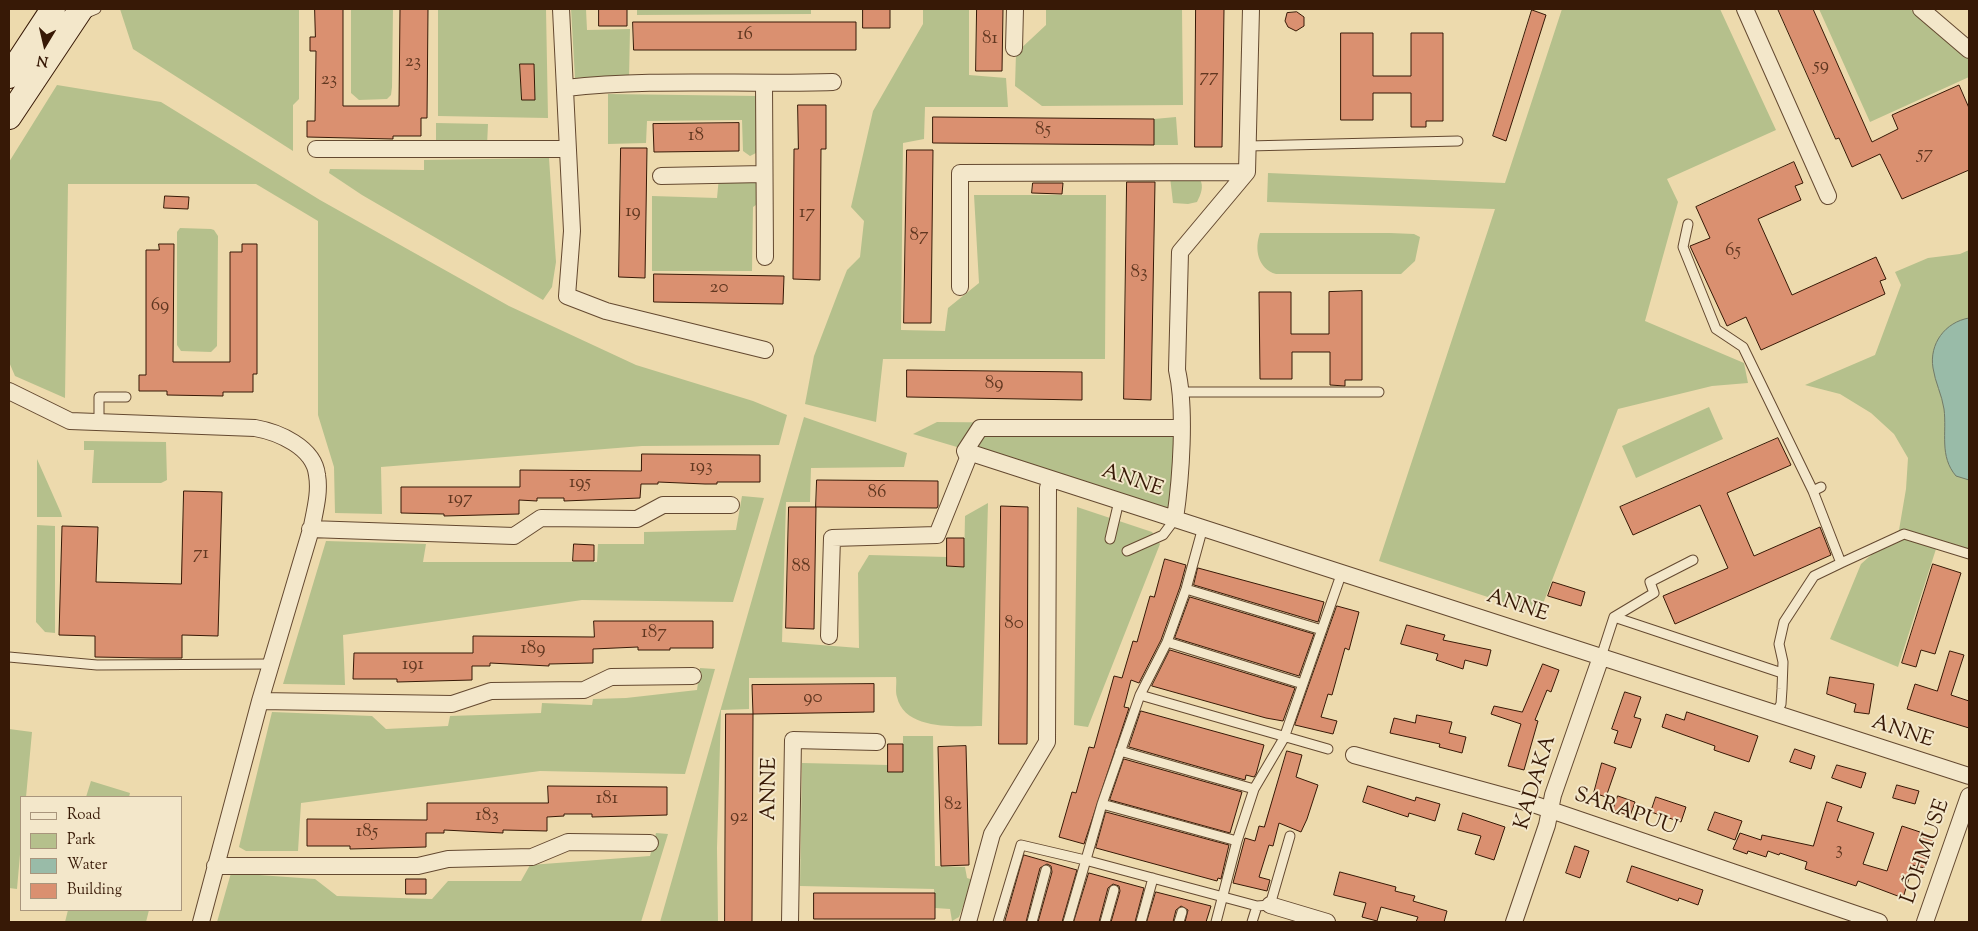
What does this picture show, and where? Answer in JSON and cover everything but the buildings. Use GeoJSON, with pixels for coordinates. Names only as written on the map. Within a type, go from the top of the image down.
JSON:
{"type":"FeatureCollection","features":[{"type":"Feature","properties":{"kind":"street"},"geometry":{"type":"LineString","coordinates":[[561,9],[572,231],[567,296],[606,311],[765,350]]}},
{"type":"Feature","properties":{"kind":"street"},"geometry":{"type":"LineString","coordinates":[[1014,48],[1015,9]]}},
{"type":"Feature","properties":{"kind":"street"},"geometry":{"type":"LineString","coordinates":[[1175,519],[1179,490],[1181,392],[1177,370],[1180,252],[1247,172],[1251,9]]}},
{"type":"Feature","properties":{"kind":"street"},"geometry":{"type":"LineString","coordinates":[[1745,9],[1828,196]]}},
{"type":"Feature","properties":{"kind":"street"},"geometry":{"type":"LineString","coordinates":[[1921,9],[1969,50]]}},
{"type":"Feature","properties":{"kind":"street"},"geometry":{"type":"LineString","coordinates":[[9,76],[38,32],[76,11]]}},
{"type":"Feature","properties":{"kind":"street"},"geometry":{"type":"LineString","coordinates":[[9,117],[76,11]]}},
{"type":"Feature","properties":{"kind":"street"},"geometry":{"type":"LineString","coordinates":[[566,88],[606,84],[832,82]]}},
{"type":"Feature","properties":{"kind":"street"},"geometry":{"type":"LineString","coordinates":[[764,84],[765,256]]}},
{"type":"Feature","properties":{"kind":"street"},"geometry":{"type":"LineString","coordinates":[[316,149],[568,149]]}},
{"type":"Feature","properties":{"kind":"street"},"geometry":{"type":"LineString","coordinates":[[960,287],[960,173],[1247,172]]}},
{"type":"Feature","properties":{"kind":"street"},"geometry":{"type":"LineString","coordinates":[[661,176],[764,174]]}},
{"type":"Feature","properties":{"kind":"street"},"geometry":{"type":"LineString","coordinates":[[9,391],[70,421],[99,424],[255,428],[287,438],[306,454],[317,473],[317,497],[310,529],[260,701],[201,922]]}},
{"type":"Feature","properties":{"kind":"street"},"geometry":{"type":"LineString","coordinates":[[829,636],[832,538],[936,535],[968,458],[965,451],[980,428],[1180,428]]}},
{"type":"Feature","properties":{"kind":"street","name":"ANNE"},"geometry":{"type":"LineString","coordinates":[[965,451],[1969,776]]}},
{"type":"Feature","properties":{"kind":"street"},"geometry":{"type":"LineString","coordinates":[[968,922],[992,834],[1047,742],[1048,488],[1051,479]]}},
{"type":"Feature","properties":{"kind":"street"},"geometry":{"type":"LineString","coordinates":[[310,529],[514,536],[541,518],[637,519],[663,505],[731,504]]}},
{"type":"Feature","properties":{"kind":"street","name":"KADAKA"},"geometry":{"type":"LineString","coordinates":[[1514,922],[1601,657]]}},
{"type":"Feature","properties":{"kind":"street"},"geometry":{"type":"LineString","coordinates":[[260,701],[452,704],[491,691],[584,690],[611,677],[693,676]]}},
{"type":"Feature","properties":{"kind":"street","name":"ANNE"},"geometry":{"type":"LineString","coordinates":[[790,922],[793,740],[877,742]]}},
{"type":"Feature","properties":{"kind":"street","name":"SARAPUU"},"geometry":{"type":"LineString","coordinates":[[1354,755],[1550,810],[1879,922]]}},
{"type":"Feature","properties":{"kind":"street","name":"LÕHMUSE"},"geometry":{"type":"LineString","coordinates":[[1926,922],[1969,796]]}},
{"type":"Feature","properties":{"kind":"street"},"geometry":{"type":"LineString","coordinates":[[215,866],[418,866],[448,859],[532,857],[568,842],[650,843]]}},
{"type":"Feature","properties":{"kind":"street"},"geometry":{"type":"LineString","coordinates":[[1263,906],[1327,922]]}},
{"type":"Feature","properties":{"kind":"lane"},"geometry":{"type":"LineString","coordinates":[[16,45],[38,32]]}},
{"type":"Feature","properties":{"kind":"lane"},"geometry":{"type":"LineString","coordinates":[[1248,146],[1458,141]]}},
{"type":"Feature","properties":{"kind":"lane"},"geometry":{"type":"LineString","coordinates":[[1688,224],[1683,246],[1716,329],[1743,347],[1817,489],[1841,563]]}},
{"type":"Feature","properties":{"kind":"lane"},"geometry":{"type":"LineString","coordinates":[[1181,392],[1379,392]]}},
{"type":"Feature","properties":{"kind":"lane"},"geometry":{"type":"LineString","coordinates":[[99,424],[99,397],[126,398]]}},
{"type":"Feature","properties":{"kind":"lane"},"geometry":{"type":"LineString","coordinates":[[1110,538],[1119,501]]}},
{"type":"Feature","properties":{"kind":"lane"},"geometry":{"type":"LineString","coordinates":[[1127,551],[1163,535],[1175,519]]}},
{"type":"Feature","properties":{"kind":"lane"},"geometry":{"type":"LineString","coordinates":[[1068,922],[1102,804],[1120,751],[1140,696],[1167,642],[1186,589],[1203,527]]}},
{"type":"Feature","properties":{"kind":"lane"},"geometry":{"type":"LineString","coordinates":[[1776,713],[1781,704],[1783,662],[1779,644],[1784,622],[1814,576],[1904,534],[1969,554]]}},
{"type":"Feature","properties":{"kind":"lane"},"geometry":{"type":"LineString","coordinates":[[1601,657],[1614,617],[1654,593],[1650,582],[1693,560]]}},
{"type":"Feature","properties":{"kind":"lane"},"geometry":{"type":"LineString","coordinates":[[1216,922],[1254,789],[1284,738],[1342,572]]}},
{"type":"Feature","properties":{"kind":"lane"},"geometry":{"type":"LineString","coordinates":[[1186,589],[1322,630]]}},
{"type":"Feature","properties":{"kind":"lane"},"geometry":{"type":"LineString","coordinates":[[1614,617],[1782,673]]}},
{"type":"Feature","properties":{"kind":"lane"},"geometry":{"type":"LineString","coordinates":[[1167,642],[1302,684]]}},
{"type":"Feature","properties":{"kind":"lane"},"geometry":{"type":"LineString","coordinates":[[9,657],[97,665],[271,664]]}},
{"type":"Feature","properties":{"kind":"lane"},"geometry":{"type":"LineString","coordinates":[[1140,696],[1328,749]]}},
{"type":"Feature","properties":{"kind":"lane"},"geometry":{"type":"LineString","coordinates":[[1120,751],[1254,789]]}},
{"type":"Feature","properties":{"kind":"lane"},"geometry":{"type":"LineString","coordinates":[[1102,804],[1238,841]]}},
{"type":"Feature","properties":{"kind":"lane"},"geometry":{"type":"LineString","coordinates":[[1252,922],[1263,906],[1290,836]]}},
{"type":"Feature","properties":{"kind":"lane"},"geometry":{"type":"LineString","coordinates":[[998,922],[1021,846],[1085,860],[1263,906]]}},
{"type":"Feature","properties":{"kind":"lane"},"geometry":{"type":"LineString","coordinates":[[1032,922],[1046,870]]}},
{"type":"Feature","properties":{"kind":"lane"},"geometry":{"type":"LineString","coordinates":[[1141,922],[1153,878]]}},
{"type":"Feature","properties":{"kind":"lane"},"geometry":{"type":"LineString","coordinates":[[1105,922],[1114,890]]}},
{"type":"Feature","properties":{"kind":"lane"},"geometry":{"type":"LineString","coordinates":[[1179,922],[1182,912]]}},
{"type":"Feature","properties":{"kind":"green space"},"geometry":{"type":"Polygon","coordinates":[[[120,9],[299,9],[299,99],[293,105],[293,151],[133,49],[120,9]]]}},
{"type":"Feature","properties":{"kind":"green space"},"geometry":{"type":"Polygon","coordinates":[[[351,9],[393,9],[392,87],[391,95],[387,99],[359,100],[351,93],[351,9]]]}},
{"type":"Feature","properties":{"kind":"green space"},"geometry":{"type":"Polygon","coordinates":[[[438,9],[546,9],[548,118],[438,116],[438,9]]]}},
{"type":"Feature","properties":{"kind":"green space"},"geometry":{"type":"Polygon","coordinates":[[[571,9],[586,9],[587,30],[630,29],[629,79],[610,76],[575,78],[571,9]]]}},
{"type":"Feature","properties":{"kind":"green space"},"geometry":{"type":"Polygon","coordinates":[[[637,9],[811,9],[811,14],[637,15],[637,9]]]}},
{"type":"Feature","properties":{"kind":"green space"},"geometry":{"type":"Polygon","coordinates":[[[923,9],[969,9],[969,75],[1006,78],[1008,107],[925,107],[924,139],[903,143],[901,330],[945,331],[948,308],[979,283],[974,195],[1106,195],[1105,359],[883,359],[876,422],[805,404],[814,356],[847,270],[860,257],[864,221],[851,207],[873,111],[923,24],[923,9]]]}},
{"type":"Feature","properties":{"kind":"green space"},"geometry":{"type":"Polygon","coordinates":[[[1046,9],[1182,9],[1183,105],[1042,106],[1015,86],[1016,53],[1046,25],[1046,9]]]}},
{"type":"Feature","properties":{"kind":"green space"},"geometry":{"type":"Polygon","coordinates":[[[1562,9],[1720,9],[1776,130],[1667,179],[1678,202],[1645,321],[1744,363],[1748,383],[1712,386],[1618,409],[1539,614],[1379,561],[1495,209],[1267,202],[1268,173],[1505,183],[1562,9]]]}},
{"type":"Feature","properties":{"kind":"green space"},"geometry":{"type":"Polygon","coordinates":[[[1819,9],[1910,9],[1969,59],[1969,77],[1870,122],[1819,9]]]}},
{"type":"Feature","properties":{"kind":"green space"},"geometry":{"type":"Polygon","coordinates":[[[57,85],[161,102],[320,200],[509,306],[636,365],[753,401],[787,415],[779,445],[642,446],[381,467],[382,514],[335,513],[334,467],[318,415],[318,221],[256,184],[68,184],[65,398],[15,376],[9,362],[9,162],[57,85]]]}},
{"type":"Feature","properties":{"kind":"green space"},"geometry":{"type":"Polygon","coordinates":[[[608,94],[758,96],[760,151],[750,156],[743,151],[742,120],[647,121],[646,143],[608,144],[608,94]]]}},
{"type":"Feature","properties":{"kind":"green space"},"geometry":{"type":"Polygon","coordinates":[[[1176,117],[1178,145],[1154,145],[1154,119],[1176,117]]]}},
{"type":"Feature","properties":{"kind":"green space"},"geometry":{"type":"Polygon","coordinates":[[[436,123],[488,124],[487,146],[436,145],[436,123]]]}},
{"type":"Feature","properties":{"kind":"green space"},"geometry":{"type":"Polygon","coordinates":[[[549,158],[556,262],[552,287],[543,300],[362,195],[329,173],[330,169],[424,170],[424,160],[549,158]]]}},
{"type":"Feature","properties":{"kind":"green space"},"geometry":{"type":"Polygon","coordinates":[[[719,177],[769,177],[768,197],[753,207],[752,271],[652,271],[652,196],[717,198],[719,177]]]}},
{"type":"Feature","properties":{"kind":"green space"},"geometry":{"type":"Polygon","coordinates":[[[1170,177],[1200,179],[1202,190],[1197,202],[1188,204],[1173,203],[1170,177]]]}},
{"type":"Feature","properties":{"kind":"green space"},"geometry":{"type":"Polygon","coordinates":[[[180,228],[211,229],[218,236],[217,346],[211,352],[181,351],[177,345],[177,232],[180,228]]]}},
{"type":"Feature","properties":{"kind":"green space"},"geometry":{"type":"Polygon","coordinates":[[[1260,233],[1390,233],[1414,234],[1420,237],[1415,261],[1401,274],[1276,274],[1265,268],[1259,258],[1257,245],[1260,233]]]}},
{"type":"Feature","properties":{"kind":"green space"},"geometry":{"type":"Polygon","coordinates":[[[1969,250],[1969,559],[1936,549],[1898,667],[1830,639],[1861,564],[1899,530],[1906,489],[1908,458],[1894,434],[1871,413],[1840,394],[1805,385],[1875,355],[1901,285],[1895,272],[1928,258],[1960,254],[1969,250]]]}},
{"type":"Feature","properties":{"kind":"green space"},"geometry":{"type":"Polygon","coordinates":[[[1709,407],[1723,439],[1636,478],[1622,446],[1709,407]]]}},
{"type":"Feature","properties":{"kind":"green space"},"geometry":{"type":"Polygon","coordinates":[[[804,417],[907,453],[904,467],[811,468],[810,502],[786,502],[782,642],[859,648],[858,573],[869,555],[947,557],[947,566],[964,567],[965,516],[988,503],[982,726],[946,726],[921,721],[910,716],[902,708],[897,697],[896,677],[749,678],[749,709],[721,710],[717,848],[718,922],[660,922],[804,417]]]}},
{"type":"Feature","properties":{"kind":"green space"},"geometry":{"type":"Polygon","coordinates":[[[937,422],[1180,424],[1180,513],[913,434],[937,422]]]}},
{"type":"Feature","properties":{"kind":"green space"},"geometry":{"type":"Polygon","coordinates":[[[84,441],[166,442],[167,480],[161,483],[92,483],[94,450],[84,450],[84,441]]]}},
{"type":"Feature","properties":{"kind":"green space"},"geometry":{"type":"Polygon","coordinates":[[[37,459],[61,513],[62,517],[37,517],[37,459]]]}},
{"type":"Feature","properties":{"kind":"green space"},"geometry":{"type":"Polygon","coordinates":[[[742,496],[764,498],[733,602],[582,600],[343,635],[345,685],[283,684],[326,541],[426,544],[423,562],[597,562],[598,544],[644,544],[644,532],[736,530],[742,496]]]}},
{"type":"Feature","properties":{"kind":"green space"},"geometry":{"type":"Polygon","coordinates":[[[1077,507],[1152,532],[1160,544],[1088,727],[1074,725],[1077,507]]]}},
{"type":"Feature","properties":{"kind":"green space"},"geometry":{"type":"Polygon","coordinates":[[[37,525],[55,526],[55,633],[45,632],[36,622],[37,525]]]}},
{"type":"Feature","properties":{"kind":"green space"},"geometry":{"type":"Polygon","coordinates":[[[700,668],[715,669],[685,774],[540,771],[301,803],[298,851],[246,851],[239,847],[272,712],[372,716],[386,729],[448,726],[450,716],[541,713],[542,703],[592,705],[593,699],[626,698],[697,690],[700,668]]]}},
{"type":"Feature","properties":{"kind":"green space"},"geometry":{"type":"Polygon","coordinates":[[[9,729],[32,732],[26,796],[20,796],[20,854],[17,889],[9,888],[9,729]]]}},
{"type":"Feature","properties":{"kind":"green space"},"geometry":{"type":"Polygon","coordinates":[[[903,736],[933,736],[935,866],[965,867],[967,878],[973,880],[959,917],[952,921],[950,909],[935,908],[934,889],[800,886],[802,763],[888,765],[888,772],[903,772],[903,736]]]}},
{"type":"Feature","properties":{"kind":"green space"},"geometry":{"type":"Polygon","coordinates":[[[91,781],[130,793],[129,796],[86,796],[91,781]]]}},
{"type":"Feature","properties":{"kind":"green space"},"geometry":{"type":"Polygon","coordinates":[[[656,833],[668,834],[641,922],[217,922],[231,873],[315,879],[337,896],[432,899],[448,881],[521,881],[530,865],[650,856],[656,833]]]}},
{"type":"Feature","properties":{"kind":"green space"},"geometry":{"type":"Polygon","coordinates":[[[68,911],[149,911],[146,922],[65,922],[68,911]]]}},
{"type":"Feature","properties":{"kind":"water"},"geometry":{"type":"Polygon","coordinates":[[[1969,318],[1969,480],[1956,476],[1947,460],[1944,409],[1932,359],[1936,343],[1946,329],[1960,320],[1969,318]]]}}]}
